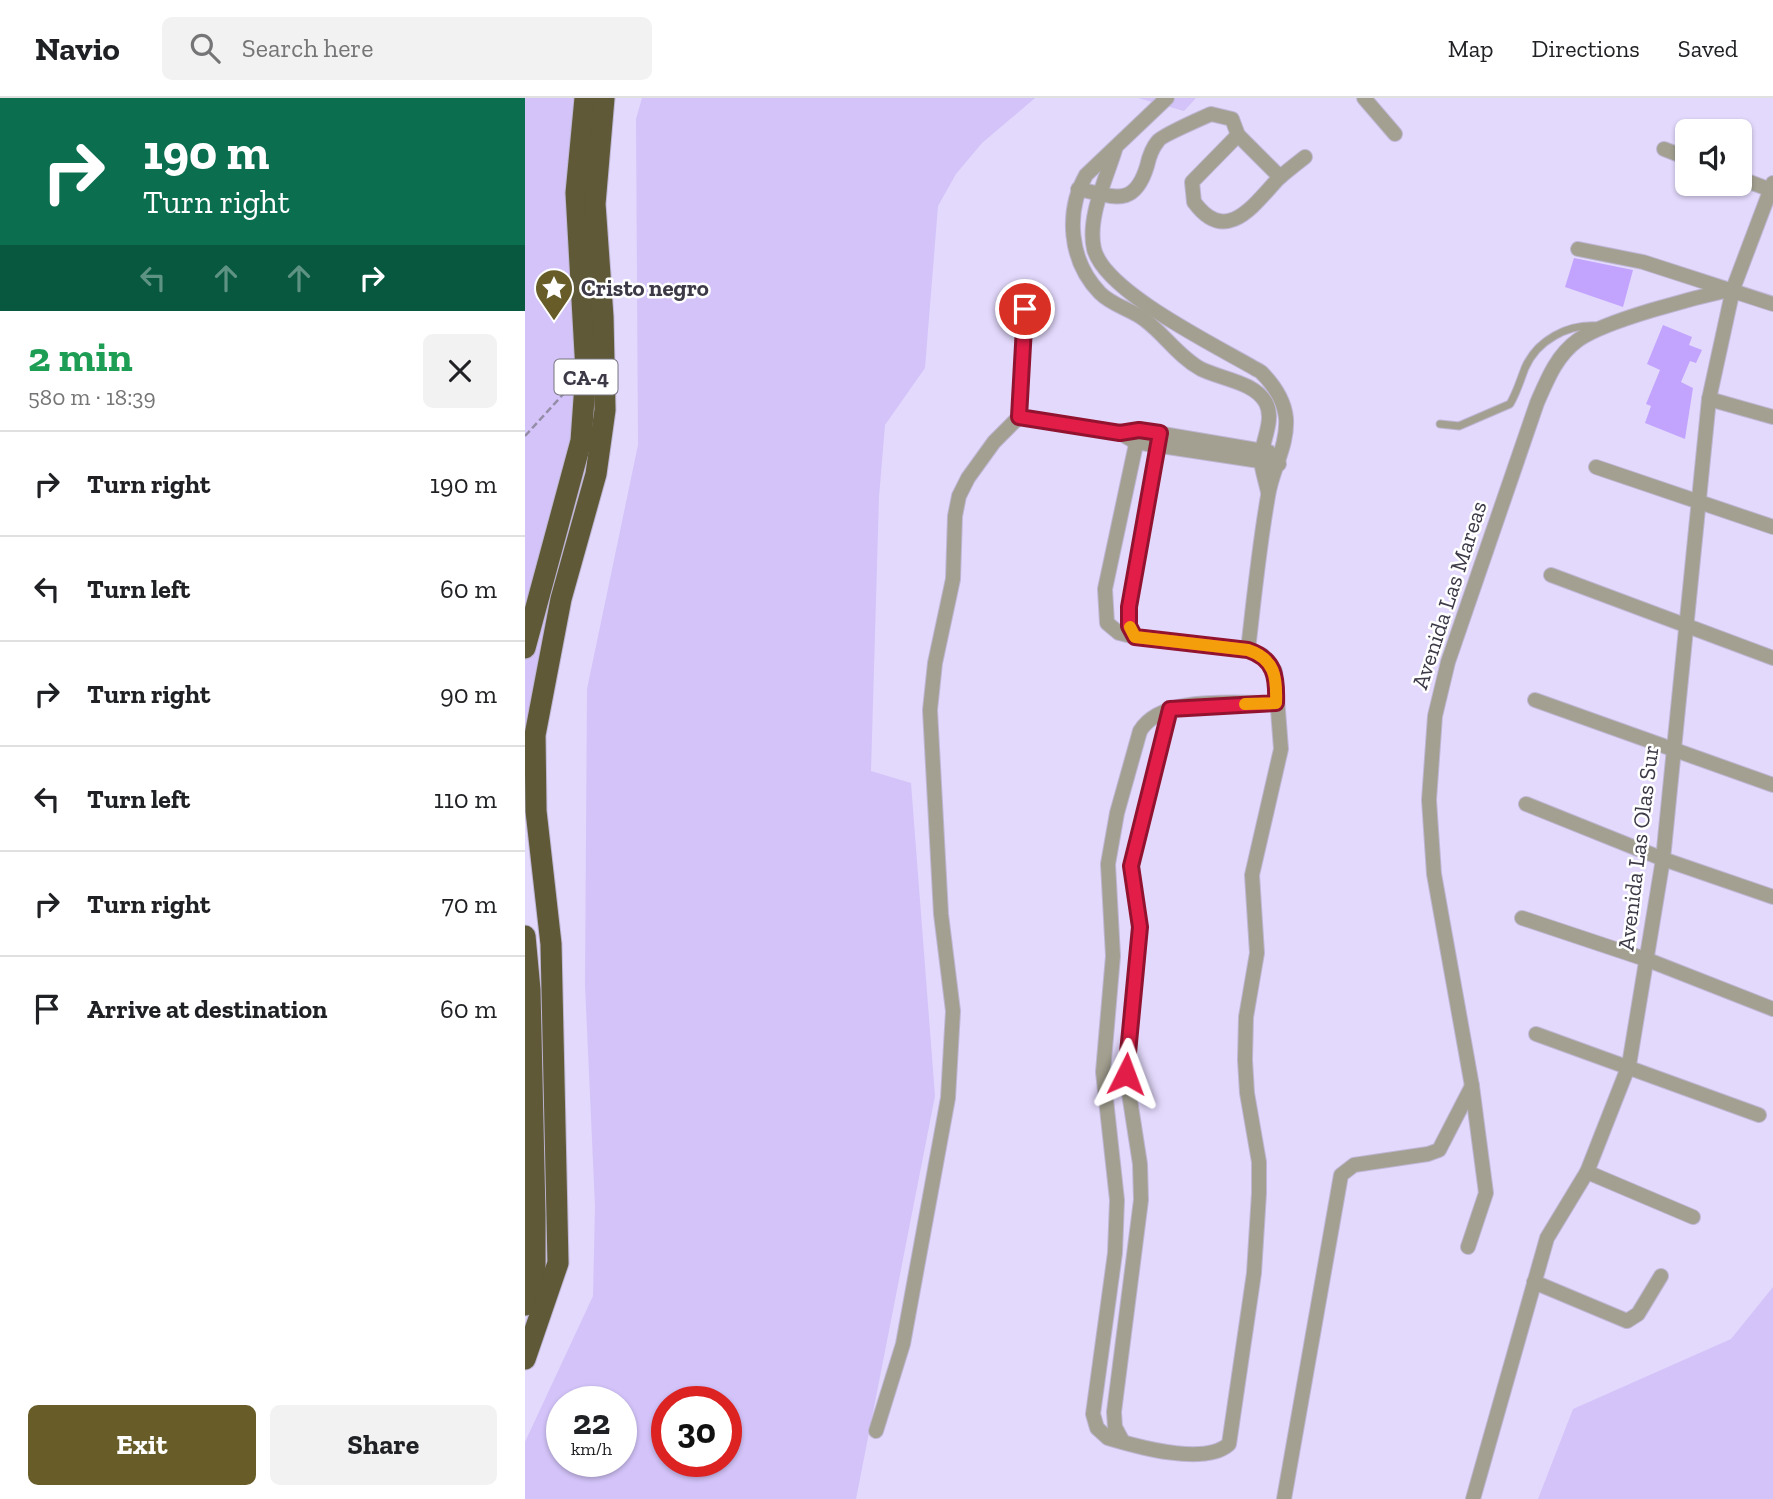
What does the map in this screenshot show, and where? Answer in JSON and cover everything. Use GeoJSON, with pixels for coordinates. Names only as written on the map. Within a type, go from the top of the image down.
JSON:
{"type":"FeatureCollection","features":[{"type":"Feature","properties":{"kind":"highway","name":"CA-4"},"geometry":{"type":"LineString","coordinates":[[525,648],[577,466],[586,372],[576,193],[585,98]]}},
{"type":"Feature","properties":{"kind":"highway","name":"CA-4"},"geometry":{"type":"LineString","coordinates":[[525,1359],[558,1263],[551,944],[537,811],[535,736],[561,599],[596,474],[605,410],[603,317],[595,204],[604,98]]}},
{"type":"Feature","properties":{"kind":"highway"},"geometry":{"type":"LineString","coordinates":[[525,936],[530,990],[535,1214],[535,1269],[525,1305]]}},
{"type":"Feature","properties":{"kind":"street"},"geometry":{"type":"LineString","coordinates":[[1364,98],[1395,134]]}},
{"type":"Feature","properties":{"kind":"street"},"geometry":{"type":"LineString","coordinates":[[1161,101],[1115,150],[1086,174],[1078,188],[1073,232],[1075,252],[1085,274],[1101,294],[1122,309],[1143,318],[1198,367],[1260,394],[1267,405],[1269,419],[1262,456],[1268,492]]}},
{"type":"Feature","properties":{"kind":"street"},"geometry":{"type":"LineString","coordinates":[[1078,188],[1122,197],[1133,194],[1141,184],[1156,142],[1164,135],[1188,127],[1211,114],[1232,119],[1238,135],[1280,177]]}},
{"type":"Feature","properties":{"kind":"street"},"geometry":{"type":"LineString","coordinates":[[1238,135],[1192,182],[1194,202],[1201,212],[1211,219],[1235,219],[1245,215],[1280,177],[1305,158]]}},
{"type":"Feature","properties":{"kind":"street"},"geometry":{"type":"LineString","coordinates":[[1664,149],[1675,153]]}},
{"type":"Feature","properties":{"kind":"street"},"geometry":{"type":"LineString","coordinates":[[1115,150],[1093,233],[1094,249],[1102,267],[1134,296],[1261,372],[1274,385],[1286,419],[1280,458],[1268,492],[1248,650]]}},
{"type":"Feature","properties":{"kind":"street"},"geometry":{"type":"LineString","coordinates":[[1752,181],[1772,186]]}},
{"type":"Feature","properties":{"kind":"street","name":"Avenida Las Olas Sur"},"geometry":{"type":"LineString","coordinates":[[1473,1499],[1547,1238],[1587,1172],[1629,1065],[1663,859],[1709,399],[1733,289],[1772,186]]}},
{"type":"Feature","properties":{"kind":"street"},"geometry":{"type":"LineString","coordinates":[[1578,249],[1643,262],[1773,304]]}},
{"type":"Feature","properties":{"kind":"street","name":"Avenida Las Mareas"},"geometry":{"type":"LineString","coordinates":[[1468,1247],[1486,1193],[1472,1086],[1434,874],[1429,800],[1436,716],[1448,662],[1549,373],[1578,341],[1608,327],[1701,296],[1733,289]]}},
{"type":"Feature","properties":{"kind":"street"},"geometry":{"type":"LineString","coordinates":[[876,1432],[903,1344],[948,1098],[953,1012],[941,914],[930,710],[935,663],[953,579],[955,516],[959,496],[968,478],[994,442],[1019,417],[1025,309]]}},
{"type":"Feature","properties":{"kind":"street"},"geometry":{"type":"LineString","coordinates":[[1709,399],[1773,417]]}},
{"type":"Feature","properties":{"kind":"street"},"geometry":{"type":"LineString","coordinates":[[1019,417],[1280,458]]}},
{"type":"Feature","properties":{"kind":"street"},"geometry":{"type":"LineString","coordinates":[[1137,436],[1115,533],[1104,611],[1107,623],[1119,633],[1135,637],[1248,650],[1262,655],[1275,671],[1282,748],[1252,876],[1257,953],[1246,1017],[1245,1060],[1247,1093],[1259,1162],[1254,1273],[1233,1430],[1229,1444],[1221,1452],[1204,1455],[1108,1438],[1097,1428],[1093,1414],[1115,1253],[1117,1200],[1103,1072],[1113,956],[1113,923],[1108,882],[1110,845],[1140,731],[1157,713],[1170,709],[1276,703]]}},
{"type":"Feature","properties":{"kind":"street"},"geometry":{"type":"LineString","coordinates":[[1135,637],[1129,626],[1129,607],[1158,440]]}},
{"type":"Feature","properties":{"kind":"street"},"geometry":{"type":"LineString","coordinates":[[1596,467],[1773,527]]}},
{"type":"Feature","properties":{"kind":"street"},"geometry":{"type":"LineString","coordinates":[[1551,575],[1773,658]]}},
{"type":"Feature","properties":{"kind":"street"},"geometry":{"type":"LineString","coordinates":[[1535,700],[1773,785]]}},
{"type":"Feature","properties":{"kind":"street"},"geometry":{"type":"LineString","coordinates":[[1123,1442],[1115,1427],[1114,1412],[1141,1200],[1140,1164],[1126,1074],[1140,927],[1131,866],[1170,709]]}},
{"type":"Feature","properties":{"kind":"street"},"geometry":{"type":"LineString","coordinates":[[1526,804],[1663,859],[1773,897]]}},
{"type":"Feature","properties":{"kind":"street"},"geometry":{"type":"LineString","coordinates":[[1523,918],[1648,960],[1773,1009]]}},
{"type":"Feature","properties":{"kind":"street"},"geometry":{"type":"LineString","coordinates":[[1536,1034],[1629,1065],[1759,1115]]}},
{"type":"Feature","properties":{"kind":"street"},"geometry":{"type":"LineString","coordinates":[[1103,1072],[1126,1074]]}},
{"type":"Feature","properties":{"kind":"street"},"geometry":{"type":"LineString","coordinates":[[1284,1499],[1341,1175],[1354,1165],[1439,1150],[1472,1086]]}},
{"type":"Feature","properties":{"kind":"street"},"geometry":{"type":"LineString","coordinates":[[1587,1172],[1693,1216]]}},
{"type":"Feature","properties":{"kind":"street"},"geometry":{"type":"LineString","coordinates":[[1535,1282],[1627,1321],[1638,1314],[1661,1276]]}},
{"type":"Feature","properties":{"kind":"lane"},"geometry":{"type":"LineString","coordinates":[[1440,424],[1459,426],[1510,404],[1526,366],[1546,340],[1581,325],[1608,327]]}},
{"type":"Feature","properties":{"kind":"path"},"geometry":{"type":"LineString","coordinates":[[525,436],[586,372]]}},
{"type":"Feature","properties":{"kind":"shaded area"},"geometry":{"type":"Polygon","coordinates":[[[525,98],[598,98],[591,448],[574,535],[525,731],[525,98]]]}},
{"type":"Feature","properties":{"kind":"shaded area"},"geometry":{"type":"Polygon","coordinates":[[[642,98],[1035,98],[982,143],[956,174],[938,206],[925,368],[885,425],[879,497],[871,771],[911,783],[935,1096],[856,1499],[525,1499],[525,1442],[546,1397],[546,1477],[637,1477],[637,1386],[551,1386],[593,1296],[595,1206],[585,985],[587,689],[638,445],[636,119],[642,98]]]}},
{"type":"Feature","properties":{"kind":"shaded area"},"geometry":{"type":"Polygon","coordinates":[[[1138,98],[1196,98],[1184,111],[1138,98]]]}},
{"type":"Feature","properties":{"kind":"shaded area"},"geometry":{"type":"Polygon","coordinates":[[[1773,1287],[1773,1499],[1538,1499],[1573,1409],[1731,1339],[1773,1287]]]}},
{"type":"Feature","properties":{"kind":"building"},"geometry":{"type":"Polygon","coordinates":[[[1574,258],[1633,270],[1623,307],[1565,287],[1574,258]]]}},
{"type":"Feature","properties":{"kind":"building"},"geometry":{"type":"Polygon","coordinates":[[[1663,325],[1692,337],[1689,345],[1702,350],[1696,363],[1690,361],[1681,382],[1693,388],[1685,439],[1645,423],[1651,406],[1646,404],[1660,370],[1647,364],[1663,325]]]}},
{"type":"Feature","properties":{"kind":"slow traffic"},"geometry":{"type":"LineString","coordinates":[[1130,627],[1135,637],[1248,650],[1262,655],[1275,671],[1276,703],[1245,704]]}},
{"type":"Feature","properties":{"kind":"place","name":"Cristo negro"},"geometry":{"type":"Point","coordinates":[554,322]}},
{"type":"Feature","properties":{"kind":"route"},"geometry":{"type":"LineString","coordinates":[[1025,309],[1019,417],[1034,417],[1120,433],[1139,430],[1160,433],[1129,607],[1129,626],[1135,637],[1248,650],[1262,655],[1269,662],[1277,681],[1276,703],[1183,706],[1170,709],[1131,866],[1140,927],[1126,1074]]}}]}
